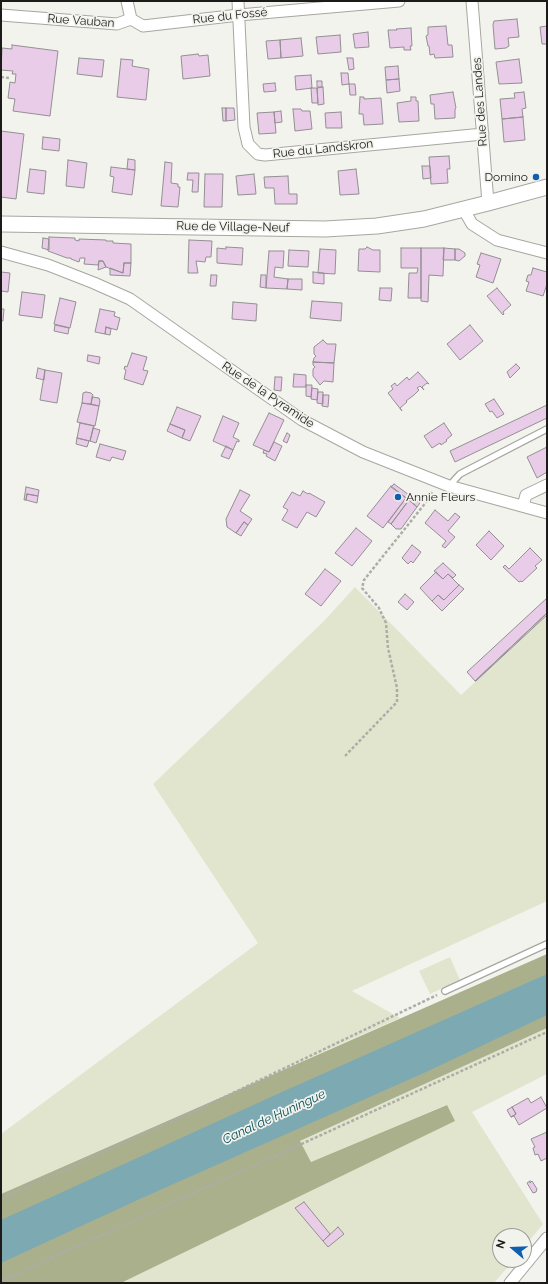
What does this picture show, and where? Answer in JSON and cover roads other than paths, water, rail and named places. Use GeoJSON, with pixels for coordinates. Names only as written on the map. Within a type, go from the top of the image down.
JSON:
{"type":"FeatureCollection","features":[{"type":"Feature","properties":{"kind":"street"},"geometry":{"type":"LineString","coordinates":[[127,1],[131,19]]}},
{"type":"Feature","properties":{"kind":"street"},"geometry":{"type":"LineString","coordinates":[[238,1],[239,15]]}},
{"type":"Feature","properties":{"kind":"street","name":"Rue du Fossé"},"geometry":{"type":"LineString","coordinates":[[158,24],[353,3],[398,1]]}},
{"type":"Feature","properties":{"kind":"street","name":"Rue des Landes"},"geometry":{"type":"LineString","coordinates":[[472,1],[488,204]]}},
{"type":"Feature","properties":{"kind":"street","name":"Rue Vauban"},"geometry":{"type":"LineString","coordinates":[[1,15],[117,24],[131,19],[143,26],[158,24]]}},
{"type":"Feature","properties":{"kind":"street","name":"Rue du Landskron"},"geometry":{"type":"LineString","coordinates":[[239,15],[244,127],[248,144],[258,154],[273,154],[482,134]]}},
{"type":"Feature","properties":{"kind":"street","name":"Rue de Village-Neuf"},"geometry":{"type":"LineString","coordinates":[[1,224],[324,229],[377,226],[424,219],[464,210],[547,187]]}},
{"type":"Feature","properties":{"kind":"street"},"geometry":{"type":"LineString","coordinates":[[464,210],[472,224],[497,240],[547,253]]}},
{"type":"Feature","properties":{"kind":"street","name":"Rue de la Pyramide"},"geometry":{"type":"LineString","coordinates":[[1,252],[48,265],[94,283],[130,300],[302,420],[363,452],[444,484],[547,513]]}},
{"type":"Feature","properties":{"kind":"street"},"geometry":{"type":"LineString","coordinates":[[523,506],[526,495],[547,485]]}},
{"type":"Feature","properties":{"kind":"street"},"geometry":{"type":"LineString","coordinates":[[510,1283],[547,1238]]}},
{"type":"Feature","properties":{"kind":"lane"},"geometry":{"type":"LineString","coordinates":[[444,484],[460,474],[547,429]]}},
{"type":"Feature","properties":{"kind":"lane"},"geometry":{"type":"LineString","coordinates":[[445,991],[547,944]]}},
{"type":"Feature","properties":{"kind":"water","name":"Canal de Huningue"},"geometry":{"type":"Polygon","coordinates":[[[547,974],[547,1015],[426,1072],[142,1198],[1,1263],[1,1220],[282,1092],[547,974]]]}},
{"type":"Feature","properties":{"kind":"place","name":"Domino"},"geometry":{"type":"Point","coordinates":[536,177]}},
{"type":"Feature","properties":{"kind":"place","name":"Annie Fleurs"},"geometry":{"type":"Point","coordinates":[398,497]}}]}
